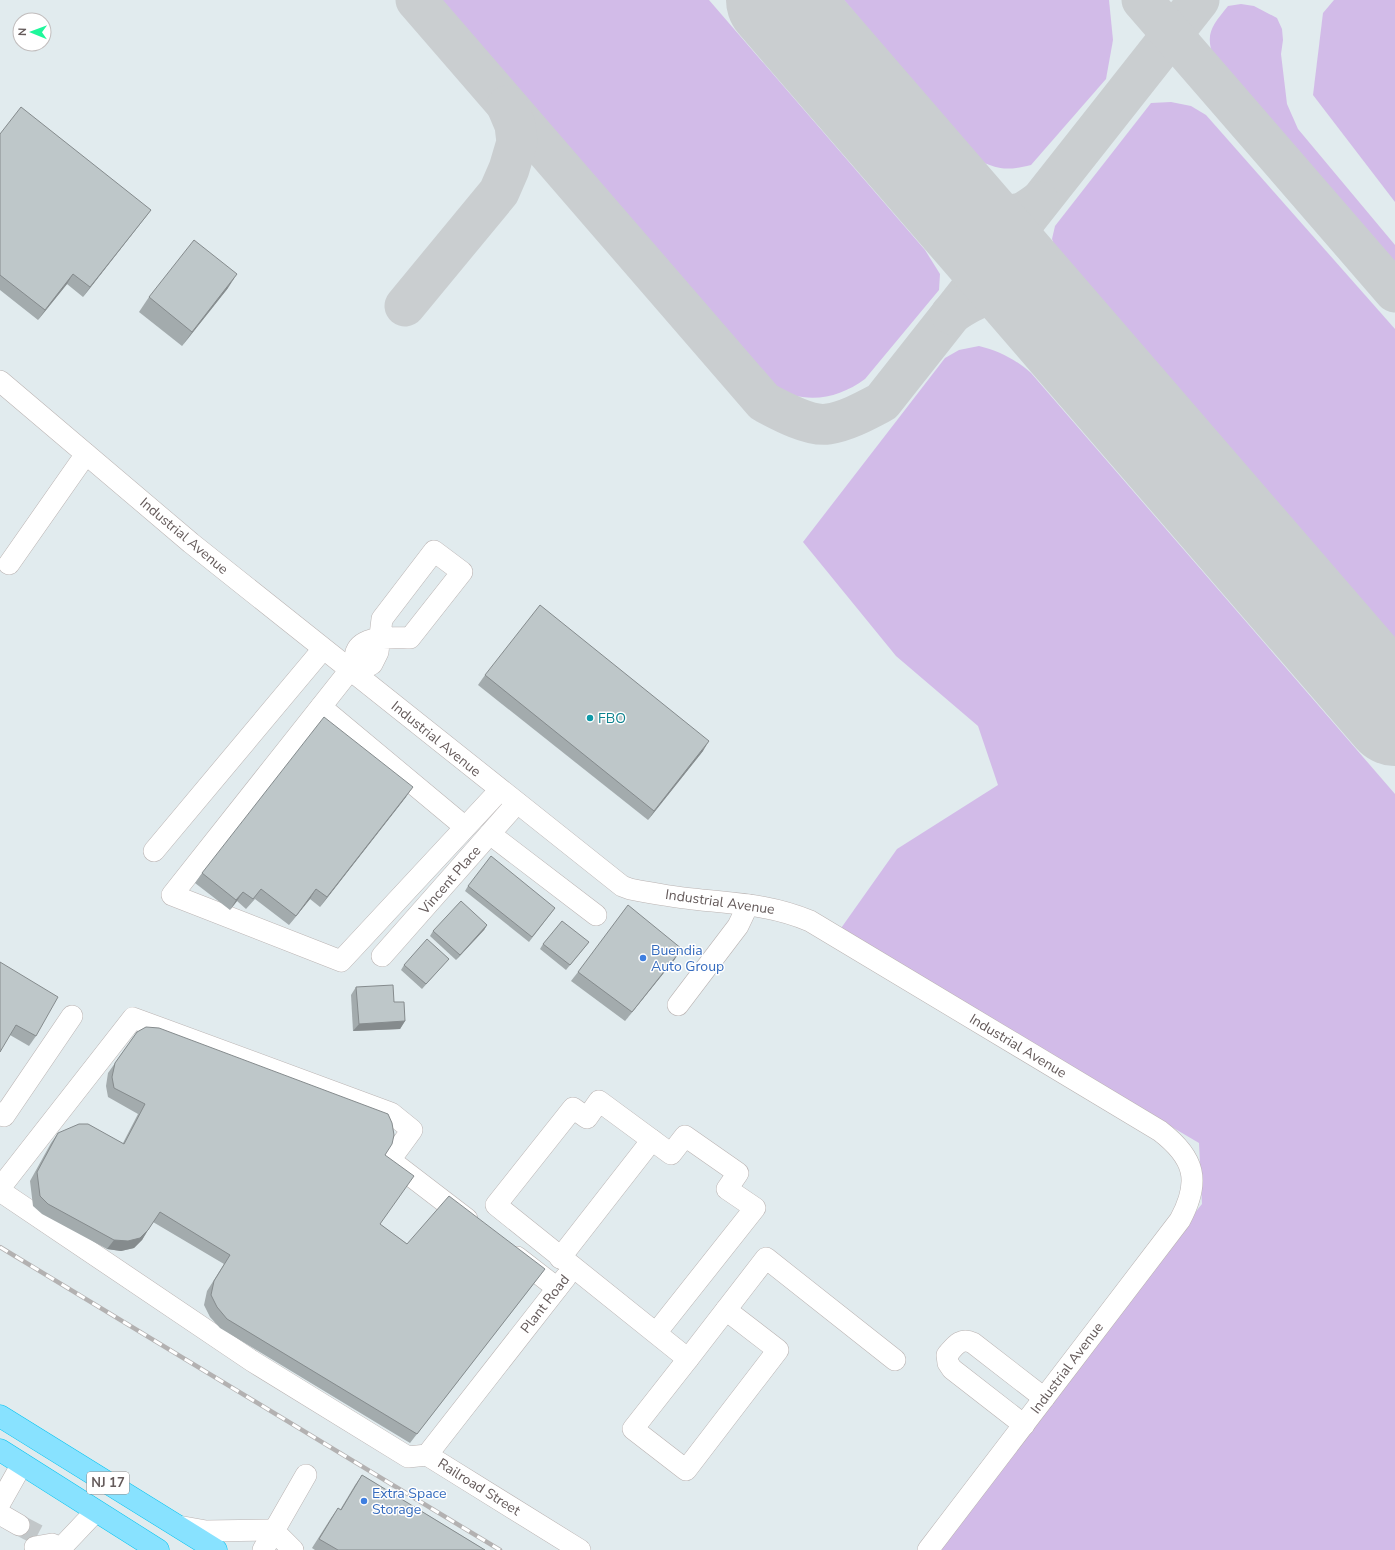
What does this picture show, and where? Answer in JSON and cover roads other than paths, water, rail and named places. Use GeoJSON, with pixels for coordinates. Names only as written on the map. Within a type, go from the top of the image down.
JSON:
{"type":"FeatureCollection","features":[{"type":"Feature","properties":{"kind":"highway","name":"NJ 17"},"geometry":{"type":"LineString","coordinates":[[0,1416],[216,1550]]}},
{"type":"Feature","properties":{"kind":"highway","name":"NJ 17"},"geometry":{"type":"LineString","coordinates":[[0,1450],[158,1550]]}},
{"type":"Feature","properties":{"kind":"street","name":"Industrial Avenue"},"geometry":{"type":"LineString","coordinates":[[0,382],[8,392],[86,454],[191,543],[622,886],[630,889],[692,899],[748,904],[790,913],[829,931],[1160,1131],[1181,1148],[1188,1159],[1192,1172],[1190,1203],[1180,1220],[928,1550]]}},
{"type":"Feature","properties":{"kind":"street"},"geometry":{"type":"LineString","coordinates":[[8,564],[86,454]]}},
{"type":"Feature","properties":{"kind":"street"},"geometry":{"type":"LineString","coordinates":[[379,638],[364,643],[356,651],[352,672],[321,707],[172,895],[341,961],[500,790]]}},
{"type":"Feature","properties":{"kind":"street"},"geometry":{"type":"LineString","coordinates":[[154,851],[323,649]]}},
{"type":"Feature","properties":{"kind":"street"},"geometry":{"type":"LineString","coordinates":[[321,707],[465,827]]}},
{"type":"Feature","properties":{"kind":"street","name":"Vincent Place"},"geometry":{"type":"LineString","coordinates":[[382,956],[517,803]]}},
{"type":"Feature","properties":{"kind":"street"},"geometry":{"type":"LineString","coordinates":[[490,834],[596,915]]}},
{"type":"Feature","properties":{"kind":"street"},"geometry":{"type":"LineString","coordinates":[[678,1005],[738,926],[748,904]]}},
{"type":"Feature","properties":{"kind":"street"},"geometry":{"type":"LineString","coordinates":[[0,1114],[4,1116],[72,1016]]}},
{"type":"Feature","properties":{"kind":"street"},"geometry":{"type":"LineString","coordinates":[[427,1455],[408,1457],[252,1361],[0,1190],[133,1018],[391,1113],[412,1130],[390,1160],[483,1231]]}},
{"type":"Feature","properties":{"kind":"street"},"geometry":{"type":"LineString","coordinates":[[652,1140],[567,1264],[496,1205],[573,1108],[587,1118],[600,1101],[671,1154],[685,1136],[738,1173],[727,1189],[755,1208],[659,1335]]}},
{"type":"Feature","properties":{"kind":"street"},"geometry":{"type":"LineString","coordinates":[[502,1246],[557,1288]]}},
{"type":"Feature","properties":{"kind":"street"},"geometry":{"type":"LineString","coordinates":[[726,1310],[778,1350],[686,1470],[633,1429],[766,1258],[895,1360]]}},
{"type":"Feature","properties":{"kind":"street","name":"Plant Road"},"geometry":{"type":"LineString","coordinates":[[462,1409],[557,1288],[567,1264],[688,1359]]}},
{"type":"Feature","properties":{"kind":"street"},"geometry":{"type":"LineString","coordinates":[[1024,1425],[952,1369],[948,1362],[947,1355],[960,1341],[966,1340],[973,1343],[1044,1398]]}},
{"type":"Feature","properties":{"kind":"street","name":"Railroad Street"},"geometry":{"type":"LineString","coordinates":[[462,1409],[427,1455],[580,1550]]}},
{"type":"Feature","properties":{"kind":"street"},"geometry":{"type":"LineString","coordinates":[[0,1503],[22,1464]]}},
{"type":"Feature","properties":{"kind":"street"},"geometry":{"type":"LineString","coordinates":[[262,1550],[306,1475]]}},
{"type":"Feature","properties":{"kind":"street"},"geometry":{"type":"LineString","coordinates":[[44,1539],[61,1548],[96,1511]]}},
{"type":"Feature","properties":{"kind":"street"},"geometry":{"type":"LineString","coordinates":[[176,1525],[206,1531],[273,1530],[293,1550]]}},
{"type":"Feature","properties":{"kind":"tunnel"},"geometry":{"type":"LineString","coordinates":[[19,1525],[42,1537]]}},
{"type":"Feature","properties":{"kind":"railway"},"geometry":{"type":"LineString","coordinates":[[0,1247],[500,1550]]}},
{"type":"Feature","properties":{"kind":"place","name":"FBO"},"geometry":{"type":"Point","coordinates":[590,718]}},
{"type":"Feature","properties":{"kind":"place","name":"Buendia Auto Group"},"geometry":{"type":"Point","coordinates":[643,958]}},
{"type":"Feature","properties":{"kind":"place","name":"Extra Space Storage"},"geometry":{"type":"Point","coordinates":[364,1501]}}]}
